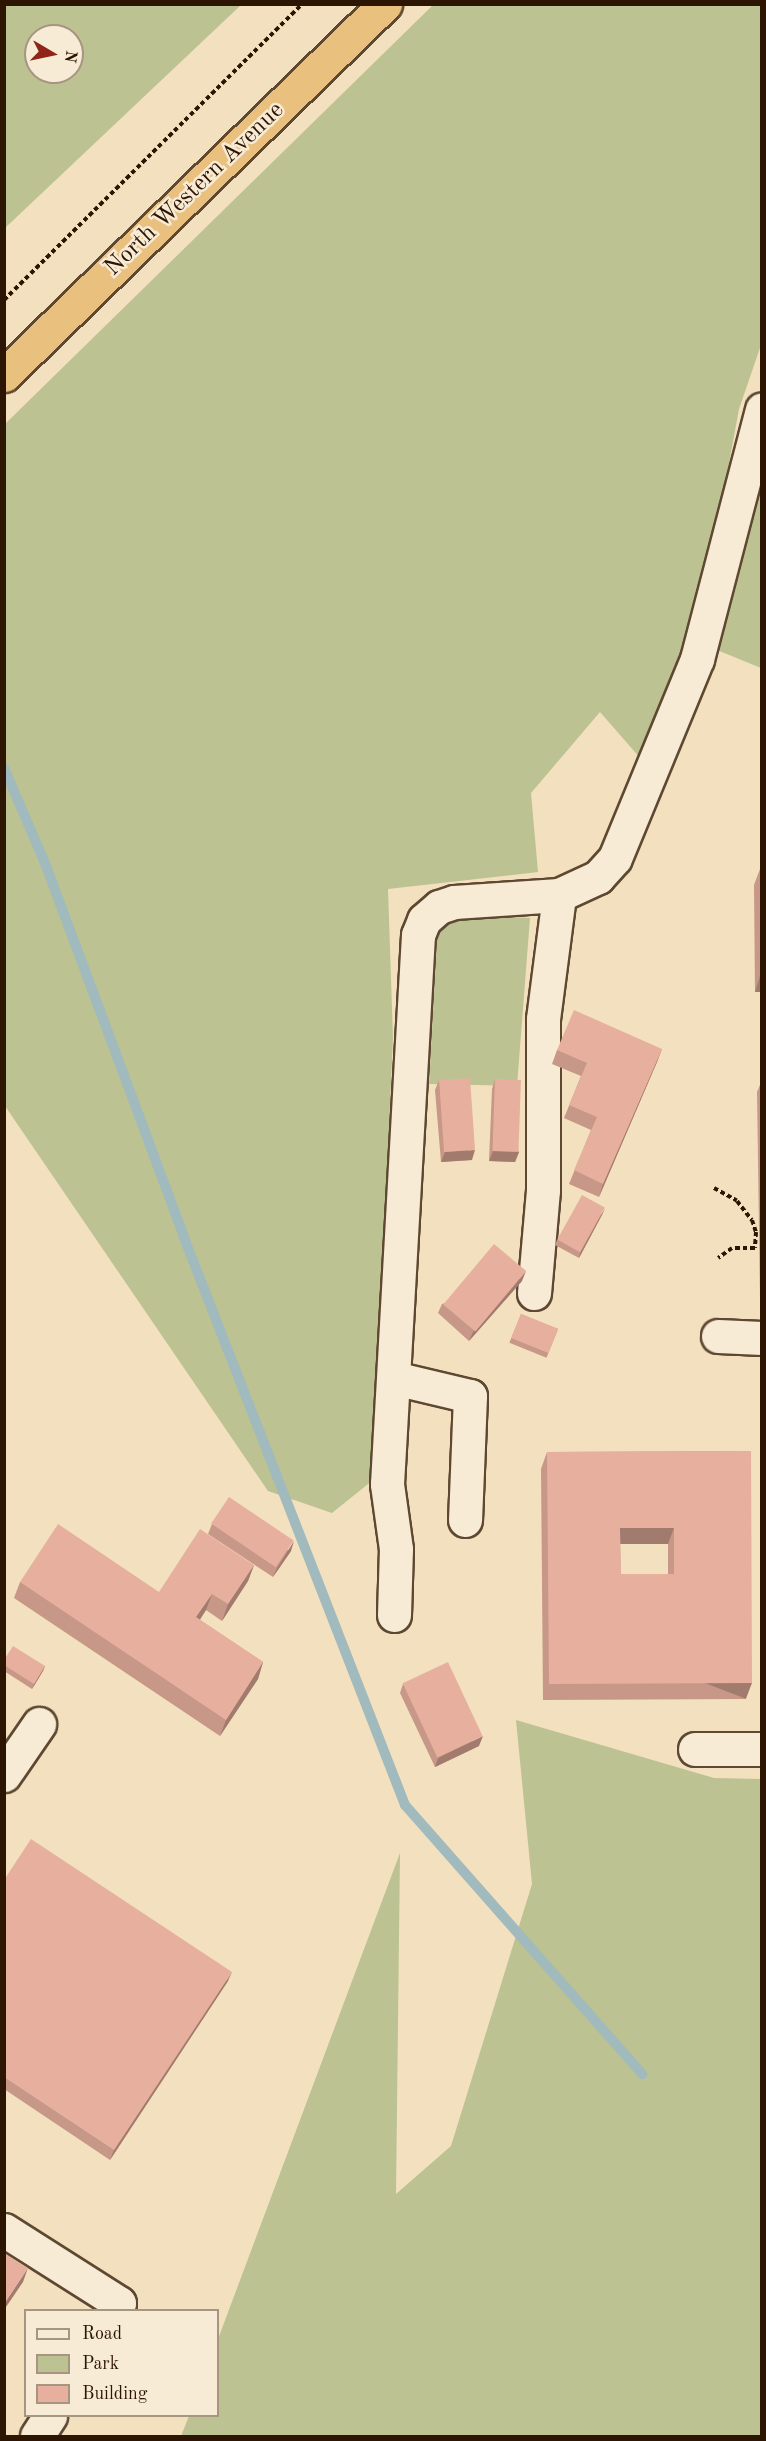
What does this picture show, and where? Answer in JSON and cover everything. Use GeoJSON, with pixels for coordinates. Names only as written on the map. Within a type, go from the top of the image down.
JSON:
{"type":"FeatureCollection","features":[{"type":"Feature","properties":{"kind":"highway","name":"North Western Avenue"},"geometry":{"type":"LineString","coordinates":[[4,375],[385,4]]}},
{"type":"Feature","properties":{"kind":"lane"},"geometry":{"type":"LineString","coordinates":[[394,1615],[396,1549],[387,1484],[418,935],[424,920],[439,907],[454,902],[528,900],[559,895],[598,877],[622,845],[697,659],[762,409]]}},
{"type":"Feature","properties":{"kind":"lane"},"geometry":{"type":"LineString","coordinates":[[534,1293],[543,1190],[543,1019],[559,895]]}},
{"type":"Feature","properties":{"kind":"lane"},"geometry":{"type":"LineString","coordinates":[[718,1336],[762,1338]]}},
{"type":"Feature","properties":{"kind":"lane"},"geometry":{"type":"LineString","coordinates":[[394,1378],[470,1396],[465,1520]]}},
{"type":"Feature","properties":{"kind":"lane"},"geometry":{"type":"LineString","coordinates":[[4,1775],[39,1724]]}},
{"type":"Feature","properties":{"kind":"lane"},"geometry":{"type":"LineString","coordinates":[[695,1749],[762,1749]]}},
{"type":"Feature","properties":{"kind":"lane"},"geometry":{"type":"LineString","coordinates":[[4,2229],[119,2303],[116,2309]]}},
{"type":"Feature","properties":{"kind":"lane"},"geometry":{"type":"LineString","coordinates":[[37,2436],[49,2417]]}},
{"type":"Feature","properties":{"kind":"path"},"geometry":{"type":"LineString","coordinates":[[4,300],[302,4]]}},
{"type":"Feature","properties":{"kind":"path"},"geometry":{"type":"LineString","coordinates":[[714,1188],[737,1201],[752,1220],[756,1232],[755,1248],[732,1248],[718,1258]]}},
{"type":"Feature","properties":{"kind":"green space"},"geometry":{"type":"Polygon","coordinates":[[[5,4],[241,5],[5,228],[5,4]]]}},
{"type":"Feature","properties":{"kind":"green space"},"geometry":{"type":"Polygon","coordinates":[[[433,5],[761,5],[761,345],[739,409],[715,539],[686,656],[641,759],[600,712],[531,793],[538,872],[388,889],[393,1038],[373,1480],[332,1513],[268,1491],[5,1106],[4,425],[433,5]]]}},
{"type":"Feature","properties":{"kind":"green space"},"geometry":{"type":"Polygon","coordinates":[[[761,464],[761,668],[717,650],[761,464]]]}},
{"type":"Feature","properties":{"kind":"green space"},"geometry":{"type":"Polygon","coordinates":[[[457,914],[530,918],[517,1086],[429,1084],[438,922],[457,914]]]}},
{"type":"Feature","properties":{"kind":"green space"},"geometry":{"type":"Polygon","coordinates":[[[516,1720],[714,1778],[761,1779],[761,2436],[181,2436],[189,2417],[219,2417],[219,2336],[400,1853],[396,2194],[451,2146],[532,1884],[516,1720]]]}},
{"type":"Feature","properties":{"kind":"building"},"geometry":{"type":"Polygon","coordinates":[[[760,869],[762,869],[762,976],[760,976],[760,869]]]}},
{"type":"Feature","properties":{"kind":"building"},"geometry":{"type":"Polygon","coordinates":[[[574,1010],[662,1049],[603,1184],[574,1170],[597,1117],[569,1105],[587,1063],[557,1050],[574,1010]]]}},
{"type":"Feature","properties":{"kind":"building"},"geometry":{"type":"Polygon","coordinates":[[[470,1078],[475,1150],[444,1152],[439,1080],[470,1078]]]}},
{"type":"Feature","properties":{"kind":"building"},"geometry":{"type":"Polygon","coordinates":[[[495,1079],[521,1080],[518,1152],[492,1151],[495,1079]]]}},
{"type":"Feature","properties":{"kind":"building"},"geometry":{"type":"Polygon","coordinates":[[[582,1195],[605,1208],[580,1252],[557,1240],[582,1195]]]}},
{"type":"Feature","properties":{"kind":"building"},"geometry":{"type":"Polygon","coordinates":[[[494,1244],[526,1271],[475,1332],[443,1305],[494,1244]]]}},
{"type":"Feature","properties":{"kind":"building"},"geometry":{"type":"Polygon","coordinates":[[[521,1314],[558,1329],[548,1353],[511,1338],[521,1314]]]}},
{"type":"Feature","properties":{"kind":"building"},"geometry":{"type":"Polygon","coordinates":[[[751,1451],[752,1683],[549,1684],[547,1452],[751,1451]],[[620,1528],[621,1574],[674,1574],[674,1528],[620,1528]]]}},
{"type":"Feature","properties":{"kind":"building"},"geometry":{"type":"Polygon","coordinates":[[[229,1497],[294,1541],[276,1567],[211,1524],[229,1497]]]}},
{"type":"Feature","properties":{"kind":"building"},"geometry":{"type":"Polygon","coordinates":[[[58,1524],[159,1592],[200,1529],[254,1565],[228,1604],[212,1594],[196,1617],[263,1662],[226,1720],[20,1582],[58,1524]]]}},
{"type":"Feature","properties":{"kind":"building"},"geometry":{"type":"Polygon","coordinates":[[[13,1646],[45,1666],[34,1684],[4,1665],[4,1660],[13,1646]]]}},
{"type":"Feature","properties":{"kind":"building"},"geometry":{"type":"Polygon","coordinates":[[[448,1662],[483,1736],[437,1757],[403,1683],[448,1662]]]}},
{"type":"Feature","properties":{"kind":"building"},"geometry":{"type":"Polygon","coordinates":[[[31,1839],[232,1972],[114,2150],[4,2077],[4,1880],[31,1839]]]}},
{"type":"Feature","properties":{"kind":"building"},"geometry":{"type":"Polygon","coordinates":[[[4,2253],[28,2268],[4,2304],[4,2253]]]}},
{"type":"Feature","properties":{"kind":"waterway"},"geometry":{"type":"LineString","coordinates":[[4,768],[45,863],[183,1235],[405,1805],[642,2074]]}}]}
